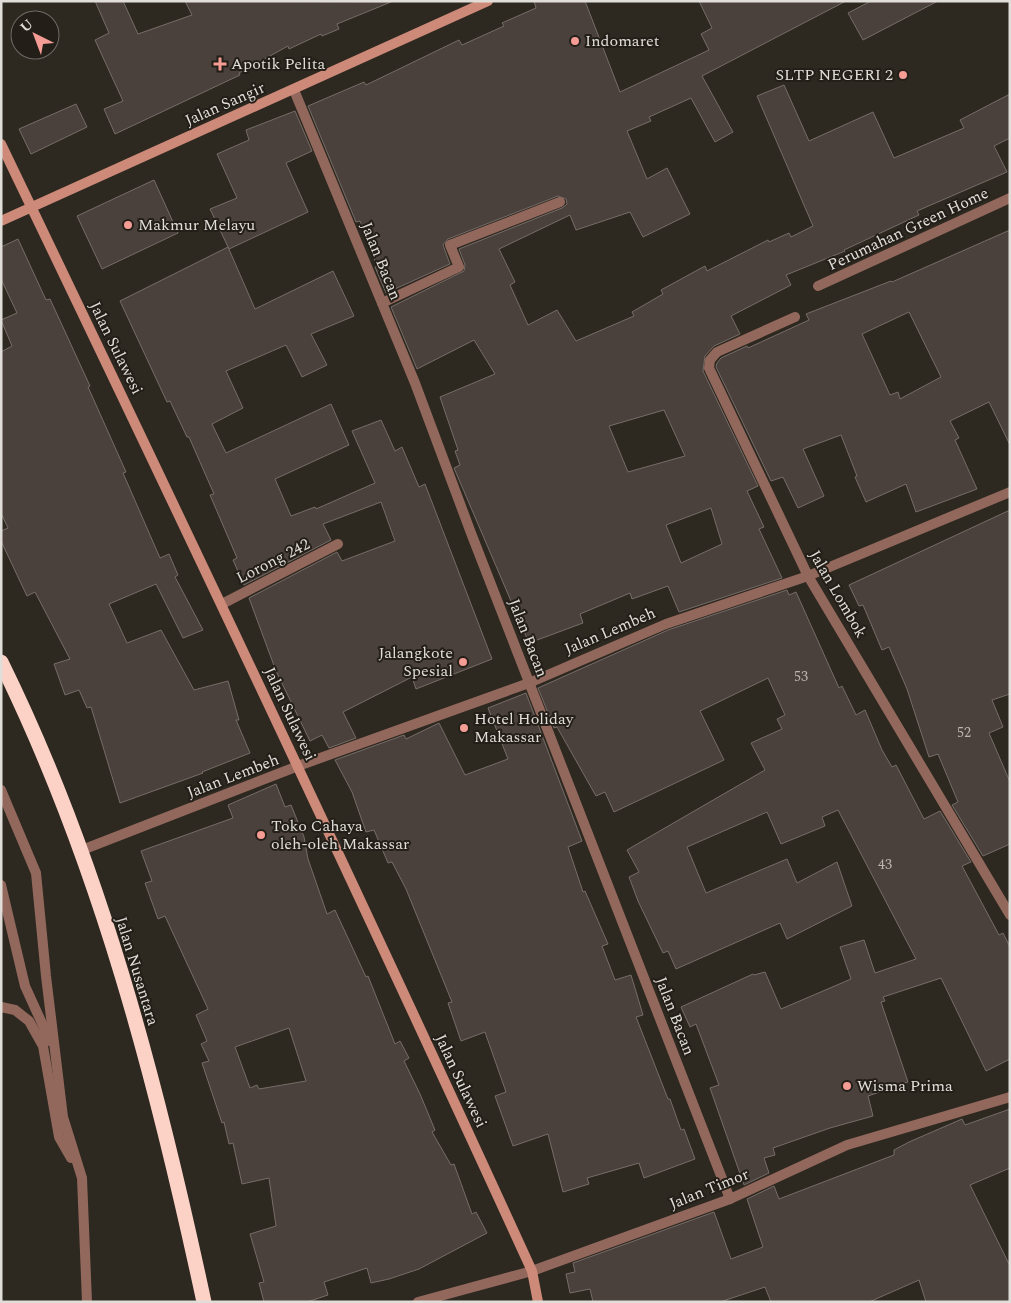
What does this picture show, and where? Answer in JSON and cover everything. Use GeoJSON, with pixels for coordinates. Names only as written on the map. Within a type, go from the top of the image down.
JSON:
{"type":"FeatureCollection","features":[{"type":"Feature","properties":{"kind":"highway","name":"Jalan Nusantara"},"geometry":{"type":"LineString","coordinates":[[1,662],[24,708],[82,850],[133,1014],[181,1194],[204,1302]]}},
{"type":"Feature","properties":{"kind":"street","name":"Jalan Sangir"},"geometry":{"type":"LineString","coordinates":[[1,221],[488,1]]}},
{"type":"Feature","properties":{"kind":"street","name":"Jalan Bacan"},"geometry":{"type":"LineString","coordinates":[[294,90],[415,383],[730,1199]]}},
{"type":"Feature","properties":{"kind":"street","name":"Jalan Sulawesi"},"geometry":{"type":"LineString","coordinates":[[1,144],[298,766],[532,1271],[538,1302]]}},
{"type":"Feature","properties":{"kind":"street","name":"Perumahan Green Home"},"geometry":{"type":"LineString","coordinates":[[818,286],[1010,198]]}},
{"type":"Feature","properties":{"kind":"street"},"geometry":{"type":"LineString","coordinates":[[382,303],[459,267],[450,245],[560,202]]}},
{"type":"Feature","properties":{"kind":"street","name":"Jalan Lombok"},"geometry":{"type":"LineString","coordinates":[[795,318],[717,352],[710,360],[710,368],[808,576],[1010,915]]}},
{"type":"Feature","properties":{"kind":"street","name":"Jalan Lembeh"},"geometry":{"type":"LineString","coordinates":[[82,850],[298,766],[529,682],[666,624],[808,576],[1010,492]]}},
{"type":"Feature","properties":{"kind":"street","name":"Lorong 242"},"geometry":{"type":"LineString","coordinates":[[222,604],[338,544]]}},
{"type":"Feature","properties":{"kind":"street"},"geometry":{"type":"LineString","coordinates":[[1,790],[36,873],[54,1050],[63,1117],[82,1178],[87,1302]]}},
{"type":"Feature","properties":{"kind":"street"},"geometry":{"type":"LineString","coordinates":[[1,885],[24,986],[54,1050]]}},
{"type":"Feature","properties":{"kind":"street"},"geometry":{"type":"LineString","coordinates":[[1,1007],[15,1010],[29,1022],[43,1046],[59,1136],[82,1178]]}},
{"type":"Feature","properties":{"kind":"street","name":"Jalan Timor"},"geometry":{"type":"LineString","coordinates":[[418,1302],[532,1271],[730,1199],[847,1145],[1010,1097]]}},
{"type":"Feature","properties":{"kind":"building"},"geometry":{"type":"Polygon","coordinates":[[[95,1],[123,1],[138,34],[192,15],[185,1],[391,2],[337,24],[339,29],[322,36],[321,34],[289,49],[288,46],[239,73],[240,75],[115,134],[104,109],[123,101],[95,40],[109,33],[95,1]]]}},
{"type":"Feature","properties":{"kind":"building"},"geometry":{"type":"Polygon","coordinates":[[[534,1],[585,1],[620,92],[709,50],[701,34],[712,28],[699,1],[846,1],[702,76],[733,132],[715,142],[691,98],[649,117],[651,121],[627,131],[647,179],[667,168],[690,214],[643,237],[630,212],[576,230],[570,215],[499,249],[515,282],[510,285],[528,325],[557,310],[576,341],[634,316],[632,312],[663,294],[661,290],[705,266],[707,271],[768,240],[769,242],[789,233],[791,237],[813,226],[757,96],[784,85],[809,141],[873,112],[894,158],[964,128],[960,120],[1010,94],[1010,138],[994,146],[1007,172],[917,211],[919,215],[845,251],[786,275],[791,285],[731,316],[740,334],[714,346],[705,356],[703,371],[758,486],[747,491],[764,527],[759,529],[782,578],[679,612],[668,586],[632,599],[630,593],[580,614],[583,623],[529,643],[454,468],[460,465],[455,451],[458,450],[440,397],[495,374],[474,340],[417,369],[391,307],[464,271],[465,265],[459,249],[562,208],[567,204],[566,199],[558,196],[448,239],[443,245],[450,264],[386,293],[375,267],[377,266],[360,221],[356,222],[308,106],[364,82],[366,85],[459,40],[462,45],[504,26],[502,23],[536,8],[534,1]],[[664,410],[609,426],[628,472],[685,456],[664,410]],[[711,508],[666,525],[681,563],[722,544],[711,508]]]}},
{"type":"Feature","properties":{"kind":"building"},"geometry":{"type":"Polygon","coordinates":[[[871,1],[938,1],[863,40],[848,13],[871,1]]]}},
{"type":"Feature","properties":{"kind":"building"},"geometry":{"type":"Polygon","coordinates":[[[76,104],[87,127],[31,154],[19,129],[76,104]]]}},
{"type":"Feature","properties":{"kind":"building"},"geometry":{"type":"Polygon","coordinates":[[[295,111],[312,151],[286,163],[308,212],[229,249],[210,209],[237,198],[217,154],[249,140],[246,130],[295,111]]]}},
{"type":"Feature","properties":{"kind":"building","name":"Makmur Melayu"},"geometry":{"type":"Polygon","coordinates":[[[154,180],[178,233],[102,269],[77,216],[154,180]]]}},
{"type":"Feature","properties":{"kind":"building"},"geometry":{"type":"Polygon","coordinates":[[[1010,230],[1010,445],[989,402],[950,421],[959,438],[955,440],[977,489],[916,512],[906,484],[866,502],[855,477],[857,476],[841,435],[803,449],[824,496],[798,508],[783,477],[771,481],[716,367],[717,363],[721,358],[747,346],[748,348],[809,320],[806,314],[892,282],[1010,230]],[[909,312],[862,334],[890,395],[898,392],[900,399],[941,377],[909,312]]]}},
{"type":"Feature","properties":{"kind":"building"},"geometry":{"type":"Polygon","coordinates":[[[18,239],[46,300],[50,299],[90,386],[88,387],[126,472],[123,473],[160,558],[169,554],[178,575],[175,577],[203,630],[183,638],[156,584],[109,604],[127,643],[161,630],[194,690],[228,681],[239,720],[236,720],[250,753],[203,773],[120,803],[91,707],[87,708],[79,690],[65,695],[54,664],[70,659],[35,592],[27,596],[1,541],[1,531],[8,528],[1,513],[1,352],[12,346],[1,320],[17,313],[1,279],[1,247],[18,239]]]}},
{"type":"Feature","properties":{"kind":"building"},"geometry":{"type":"Polygon","coordinates":[[[228,247],[255,309],[333,271],[354,316],[311,334],[327,365],[302,377],[286,345],[226,371],[243,408],[212,424],[226,453],[331,404],[349,445],[275,479],[291,516],[315,507],[316,509],[375,483],[352,431],[381,420],[395,451],[402,447],[419,487],[425,484],[492,659],[416,689],[412,677],[343,712],[356,738],[329,748],[322,735],[310,741],[276,671],[249,598],[337,552],[342,561],[395,541],[381,502],[323,524],[331,540],[244,585],[233,560],[237,558],[210,495],[214,494],[189,437],[187,437],[170,401],[167,402],[120,301],[228,247]]]}},
{"type":"Feature","properties":{"kind":"building"},"geometry":{"type":"Polygon","coordinates":[[[1010,510],[1010,694],[992,700],[1003,727],[989,733],[1010,782],[1010,844],[983,856],[952,805],[958,802],[938,754],[929,757],[907,689],[889,647],[882,650],[863,605],[859,606],[849,585],[1010,510]]]}},
{"type":"Feature","properties":{"kind":"building"},"geometry":{"type":"Polygon","coordinates":[[[787,590],[789,595],[796,592],[839,688],[842,686],[856,715],[865,710],[882,750],[892,767],[896,765],[924,819],[940,811],[971,862],[962,866],[999,935],[1003,933],[1010,947],[1010,1059],[986,1071],[941,978],[883,997],[885,1001],[881,1002],[908,1082],[868,1096],[873,1116],[830,1128],[773,1148],[775,1155],[764,1158],[769,1173],[744,1185],[710,1088],[719,1085],[696,1024],[690,1027],[681,1007],[753,974],[765,972],[781,1009],[851,979],[840,947],[864,940],[875,973],[916,959],[838,810],[822,817],[825,826],[781,844],[767,812],[687,847],[706,893],[787,859],[797,883],[837,862],[852,906],[787,939],[780,923],[676,969],[668,951],[663,953],[638,901],[629,877],[639,872],[627,850],[765,770],[751,743],[782,729],[777,719],[785,715],[768,678],[700,711],[724,760],[614,812],[605,792],[596,796],[557,727],[554,728],[538,688],[668,630],[787,590]]]}},
{"type":"Feature","properties":{"kind":"building"},"geometry":{"type":"Polygon","coordinates":[[[526,693],[582,841],[568,847],[583,892],[585,891],[608,944],[602,946],[615,980],[631,975],[643,1015],[636,1017],[668,1099],[670,1099],[681,1130],[684,1129],[695,1159],[644,1178],[639,1163],[587,1178],[589,1184],[563,1192],[548,1134],[513,1146],[495,1096],[506,1092],[485,1032],[461,1041],[448,1003],[452,1002],[406,889],[392,862],[388,863],[374,830],[366,832],[352,792],[335,760],[404,735],[406,739],[439,723],[465,775],[508,759],[488,708],[526,693]]]}},
{"type":"Feature","properties":{"kind":"building"},"geometry":{"type":"Polygon","coordinates":[[[276,784],[285,807],[291,805],[304,837],[308,859],[327,914],[335,910],[366,977],[368,976],[395,1044],[400,1041],[409,1058],[404,1061],[435,1130],[432,1132],[451,1165],[454,1164],[472,1214],[476,1212],[487,1233],[419,1269],[389,1279],[371,1283],[367,1268],[324,1282],[328,1295],[307,1302],[264,1302],[259,1283],[264,1282],[250,1234],[276,1226],[269,1178],[242,1184],[233,1143],[229,1144],[224,1122],[222,1123],[202,1063],[209,1061],[201,1044],[207,1041],[196,1015],[208,1009],[165,916],[158,919],[145,883],[152,881],[141,851],[233,818],[228,805],[276,784]],[[289,1028],[235,1047],[250,1088],[257,1085],[259,1089],[306,1081],[289,1028]]]}},
{"type":"Feature","properties":{"kind":"building"},"geometry":{"type":"Polygon","coordinates":[[[1010,1109],[1010,1168],[970,1185],[1010,1266],[1010,1302],[926,1302],[919,1280],[869,1302],[771,1302],[765,1287],[720,1302],[593,1302],[590,1289],[570,1293],[566,1274],[575,1272],[573,1263],[714,1212],[731,1259],[763,1247],[747,1199],[774,1186],[779,1199],[894,1155],[894,1150],[909,1142],[962,1119],[965,1125],[1010,1109]]]}},
{"type":"Feature","properties":{"kind":"place","name":"Indomaret"},"geometry":{"type":"Point","coordinates":[575,41]}},
{"type":"Feature","properties":{"kind":"place","name":"Apotik Pelita"},"geometry":{"type":"Point","coordinates":[220,64]}},
{"type":"Feature","properties":{"kind":"place","name":"SLTP NEGERI 2"},"geometry":{"type":"Point","coordinates":[903,75]}},
{"type":"Feature","properties":{"kind":"place","name":"Makmur Melayu"},"geometry":{"type":"Point","coordinates":[128,225]}},
{"type":"Feature","properties":{"kind":"place","name":"Jalangkote Spesial"},"geometry":{"type":"Point","coordinates":[463,662]}},
{"type":"Feature","properties":{"kind":"place","name":"Hotel Holiday Makassar"},"geometry":{"type":"Point","coordinates":[464,728]}},
{"type":"Feature","properties":{"kind":"place","name":"Toko Cahaya oleh-oleh Makassar"},"geometry":{"type":"Point","coordinates":[261,835]}},
{"type":"Feature","properties":{"kind":"place","name":"Wisma Prima"},"geometry":{"type":"Point","coordinates":[847,1086]}}]}
